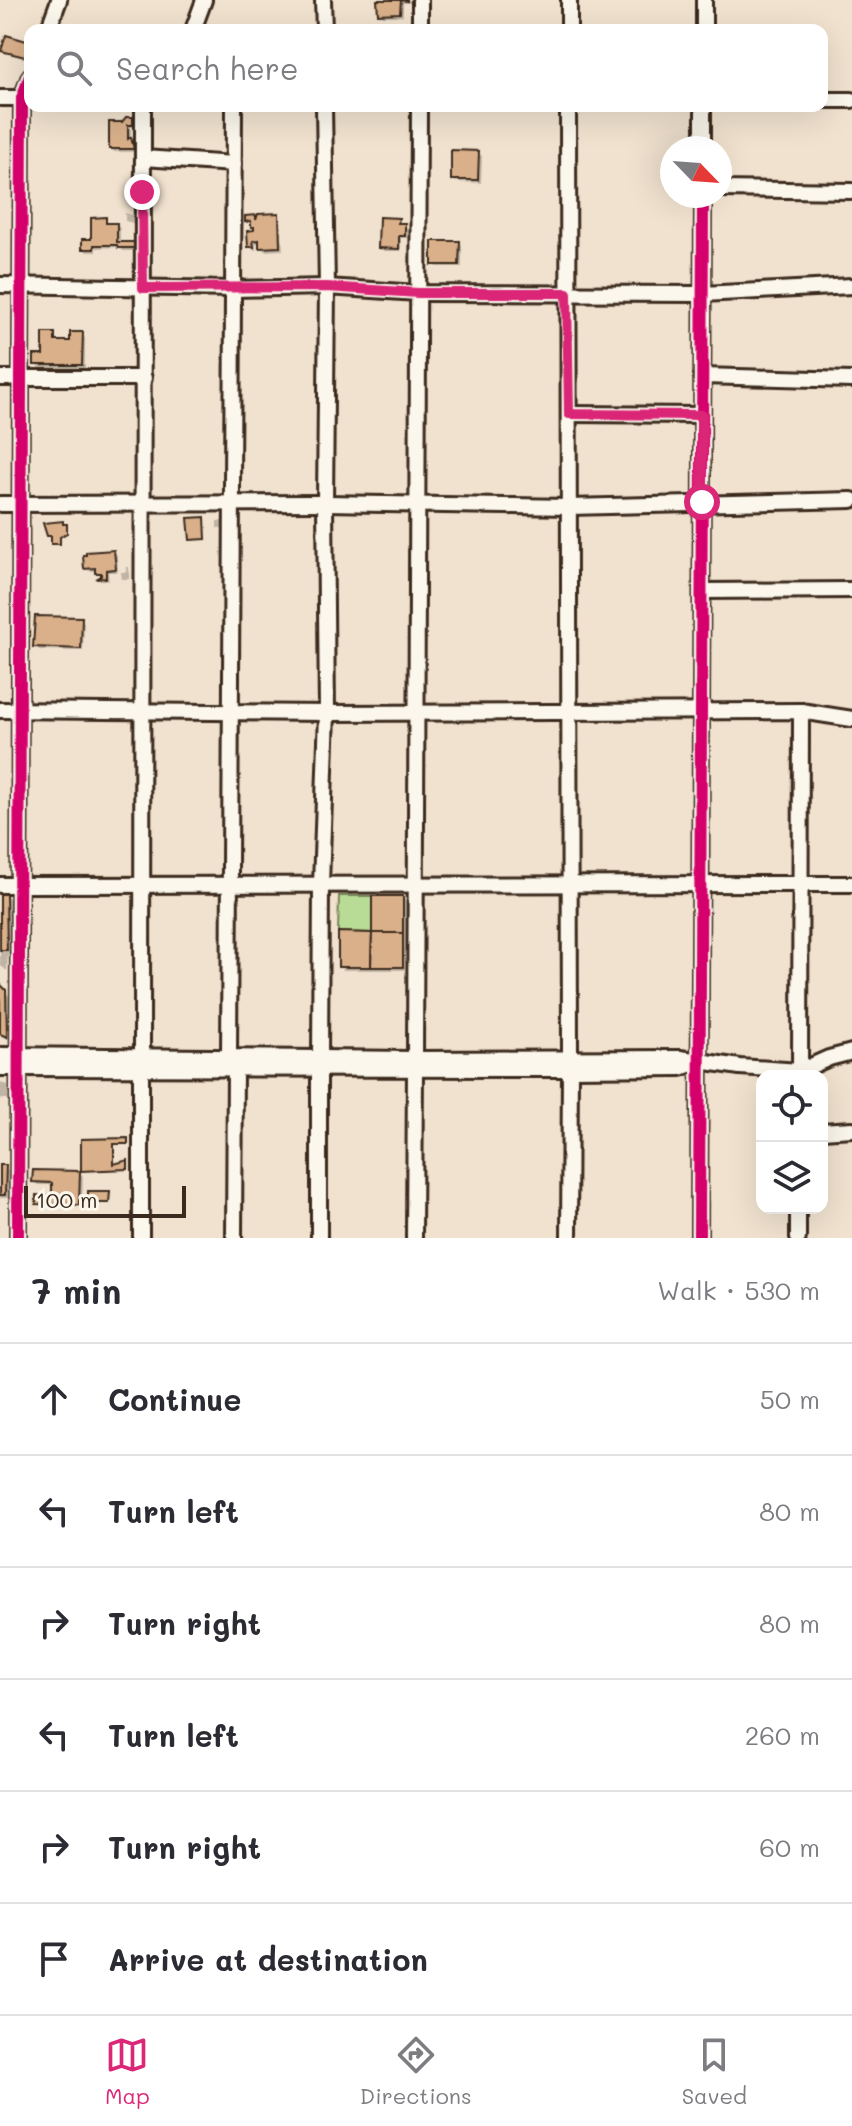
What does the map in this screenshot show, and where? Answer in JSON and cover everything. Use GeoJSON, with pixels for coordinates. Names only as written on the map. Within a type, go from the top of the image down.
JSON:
{"type":"FeatureCollection","features":[{"type":"Feature","properties":{"kind":"street"},"geometry":{"type":"LineString","coordinates":[[50,24],[59,0]]}},
{"type":"Feature","properties":{"kind":"street"},"geometry":{"type":"LineString","coordinates":[[195,24],[204,0]]}},
{"type":"Feature","properties":{"kind":"street"},"geometry":{"type":"LineString","coordinates":[[323,0],[324,24]]}},
{"type":"Feature","properties":{"kind":"street"},"geometry":{"type":"LineString","coordinates":[[420,0],[420,24]]}},
{"type":"Feature","properties":{"kind":"street"},"geometry":{"type":"LineString","coordinates":[[569,0],[569,24]]}},
{"type":"Feature","properties":{"kind":"street"},"geometry":{"type":"LineString","coordinates":[[704,0],[704,24]]}},
{"type":"Feature","properties":{"kind":"street"},"geometry":{"type":"LineString","coordinates":[[0,98],[24,98]]}},
{"type":"Feature","properties":{"kind":"street"},"geometry":{"type":"LineString","coordinates":[[828,100],[852,100]]}},
{"type":"Feature","properties":{"kind":"street"},"geometry":{"type":"LineString","coordinates":[[18,1238],[20,378],[26,112]]}},
{"type":"Feature","properties":{"kind":"street"},"geometry":{"type":"LineString","coordinates":[[141,1238],[143,112]]}},
{"type":"Feature","properties":{"kind":"street"},"geometry":{"type":"LineString","coordinates":[[234,112],[229,711],[234,1238]]}},
{"type":"Feature","properties":{"kind":"street"},"geometry":{"type":"LineString","coordinates":[[319,1238],[321,885],[327,713],[324,112]]}},
{"type":"Feature","properties":{"kind":"street"},"geometry":{"type":"LineString","coordinates":[[414,1238],[419,112]]}},
{"type":"Feature","properties":{"kind":"street"},"geometry":{"type":"LineString","coordinates":[[568,112],[571,712],[569,1238]]}},
{"type":"Feature","properties":{"kind":"street"},"geometry":{"type":"LineString","coordinates":[[703,112],[703,136]]}},
{"type":"Feature","properties":{"kind":"street"},"geometry":{"type":"LineString","coordinates":[[143,158],[234,164]]}},
{"type":"Feature","properties":{"kind":"street"},"geometry":{"type":"LineString","coordinates":[[732,189],[852,191]]}},
{"type":"Feature","properties":{"kind":"street"},"geometry":{"type":"LineString","coordinates":[[699,1238],[703,208]]}},
{"type":"Feature","properties":{"kind":"street"},"geometry":{"type":"LineString","coordinates":[[0,285],[234,289],[327,287],[418,293],[703,294],[852,286]]}},
{"type":"Feature","properties":{"kind":"street"},"geometry":{"type":"LineString","coordinates":[[702,376],[852,380]]}},
{"type":"Feature","properties":{"kind":"street"},"geometry":{"type":"LineString","coordinates":[[0,378],[144,378]]}},
{"type":"Feature","properties":{"kind":"street"},"geometry":{"type":"LineString","coordinates":[[569,414],[702,415]]}},
{"type":"Feature","properties":{"kind":"street"},"geometry":{"type":"LineString","coordinates":[[0,504],[325,503],[569,507],[852,500]]}},
{"type":"Feature","properties":{"kind":"street"},"geometry":{"type":"LineString","coordinates":[[702,591],[852,590]]}},
{"type":"Feature","properties":{"kind":"street"},"geometry":{"type":"LineString","coordinates":[[0,710],[327,713],[801,711],[852,719]]}},
{"type":"Feature","properties":{"kind":"street"},"geometry":{"type":"LineString","coordinates":[[800,1070],[801,711]]}},
{"type":"Feature","properties":{"kind":"street"},"geometry":{"type":"LineString","coordinates":[[0,885],[852,884]]}},
{"type":"Feature","properties":{"kind":"street"},"geometry":{"type":"LineString","coordinates":[[807,1070],[829,1058],[852,1052]]}},
{"type":"Feature","properties":{"kind":"street"},"geometry":{"type":"LineString","coordinates":[[0,1055],[18,1062]]}},
{"type":"Feature","properties":{"kind":"street"},"geometry":{"type":"LineString","coordinates":[[0,1068],[18,1062],[570,1064],[680,1058],[769,1070]]}},
{"type":"Feature","properties":{"kind":"street"},"geometry":{"type":"LineString","coordinates":[[828,1131],[852,1129]]}},
{"type":"Feature","properties":{"kind":"street"},"geometry":{"type":"LineString","coordinates":[[798,1214],[798,1238]]}},
{"type":"Feature","properties":{"kind":"green space"},"geometry":{"type":"Polygon","coordinates":[[[339,896],[372,896],[372,933],[338,932],[339,896]]]}},
{"type":"Feature","properties":{"kind":"building"},"geometry":{"type":"Polygon","coordinates":[[[377,0],[401,0],[400,13],[378,14],[377,0]]]}},
{"type":"Feature","properties":{"kind":"building"},"geometry":{"type":"Polygon","coordinates":[[[6,35],[24,40],[24,57],[1,51],[6,35]]]}},
{"type":"Feature","properties":{"kind":"building"},"geometry":{"type":"Polygon","coordinates":[[[126,117],[133,117],[133,125],[128,125],[128,139],[131,137],[134,149],[109,149],[109,122],[122,122],[126,117]]]}},
{"type":"Feature","properties":{"kind":"building"},"geometry":{"type":"Polygon","coordinates":[[[451,150],[479,151],[478,180],[451,180],[451,150]]]}},
{"type":"Feature","properties":{"kind":"building"},"geometry":{"type":"Polygon","coordinates":[[[279,213],[280,247],[259,248],[259,240],[253,241],[254,247],[248,247],[247,231],[254,230],[254,227],[251,227],[251,221],[245,222],[245,216],[256,215],[256,220],[258,214],[279,213]]]}},
{"type":"Feature","properties":{"kind":"building"},"geometry":{"type":"Polygon","coordinates":[[[106,217],[106,223],[117,223],[117,242],[134,242],[134,248],[94,245],[94,249],[82,249],[82,239],[91,239],[91,218],[106,217]]]}},
{"type":"Feature","properties":{"kind":"building"},"geometry":{"type":"Polygon","coordinates":[[[379,217],[399,218],[398,223],[405,223],[405,236],[399,236],[399,249],[378,248],[379,217]]]}},
{"type":"Feature","properties":{"kind":"building"},"geometry":{"type":"Polygon","coordinates":[[[432,241],[460,241],[459,265],[432,265],[432,241]]]}},
{"type":"Feature","properties":{"kind":"building"},"geometry":{"type":"Polygon","coordinates":[[[70,332],[83,332],[82,365],[34,365],[34,355],[43,355],[43,333],[55,333],[55,341],[70,341],[70,332]]]}},
{"type":"Feature","properties":{"kind":"building"},"geometry":{"type":"Polygon","coordinates":[[[205,517],[206,539],[190,540],[188,518],[205,517]]]}},
{"type":"Feature","properties":{"kind":"building"},"geometry":{"type":"Polygon","coordinates":[[[63,521],[67,524],[67,533],[60,537],[60,544],[51,544],[51,536],[47,536],[43,523],[63,521]]]}},
{"type":"Feature","properties":{"kind":"building"},"geometry":{"type":"Polygon","coordinates":[[[114,550],[116,569],[106,570],[106,578],[96,579],[101,573],[95,573],[95,568],[84,569],[83,555],[86,552],[114,550]]]}},
{"type":"Feature","properties":{"kind":"building"},"geometry":{"type":"Polygon","coordinates":[[[35,616],[82,617],[81,649],[33,647],[35,616]]]}},
{"type":"Feature","properties":{"kind":"building"},"geometry":{"type":"Polygon","coordinates":[[[0,893],[6,893],[7,950],[0,950],[0,893]]]}},
{"type":"Feature","properties":{"kind":"building"},"geometry":{"type":"Polygon","coordinates":[[[372,896],[403,896],[403,933],[372,933],[372,896]]]}},
{"type":"Feature","properties":{"kind":"building"},"geometry":{"type":"Polygon","coordinates":[[[338,932],[372,933],[371,967],[338,967],[338,932]]]}},
{"type":"Feature","properties":{"kind":"building"},"geometry":{"type":"Polygon","coordinates":[[[372,933],[403,933],[403,967],[371,967],[372,933]]]}},
{"type":"Feature","properties":{"kind":"building"},"geometry":{"type":"Polygon","coordinates":[[[0,984],[6,990],[7,1037],[0,1034],[0,984]]]}},
{"type":"Feature","properties":{"kind":"building"},"geometry":{"type":"Polygon","coordinates":[[[128,1138],[128,1144],[114,1144],[114,1164],[128,1160],[128,1169],[81,1171],[81,1139],[128,1138]]]}},
{"type":"Feature","properties":{"kind":"building"},"geometry":{"type":"Polygon","coordinates":[[[0,1165],[6,1165],[5,1195],[0,1195],[0,1165]]]}},
{"type":"Feature","properties":{"kind":"building"},"geometry":{"type":"Polygon","coordinates":[[[33,1170],[80,1171],[79,1205],[36,1204],[36,1195],[52,1196],[52,1183],[32,1182],[33,1170]]]}},
{"type":"Feature","properties":{"kind":"building"},"geometry":{"type":"Polygon","coordinates":[[[88,1191],[110,1191],[109,1203],[88,1203],[88,1191]]]}},
{"type":"Feature","properties":{"kind":"cycle path"},"geometry":{"type":"LineString","coordinates":[[18,1238],[24,92]]}},
{"type":"Feature","properties":{"kind":"cycle path"},"geometry":{"type":"LineString","coordinates":[[699,1238],[703,208]]}},
{"type":"Feature","properties":{"kind":"route"},"geometry":{"type":"LineString","coordinates":[[142,192],[143,288],[327,287],[418,293],[567,293],[569,414],[702,415],[702,502]]}}]}
